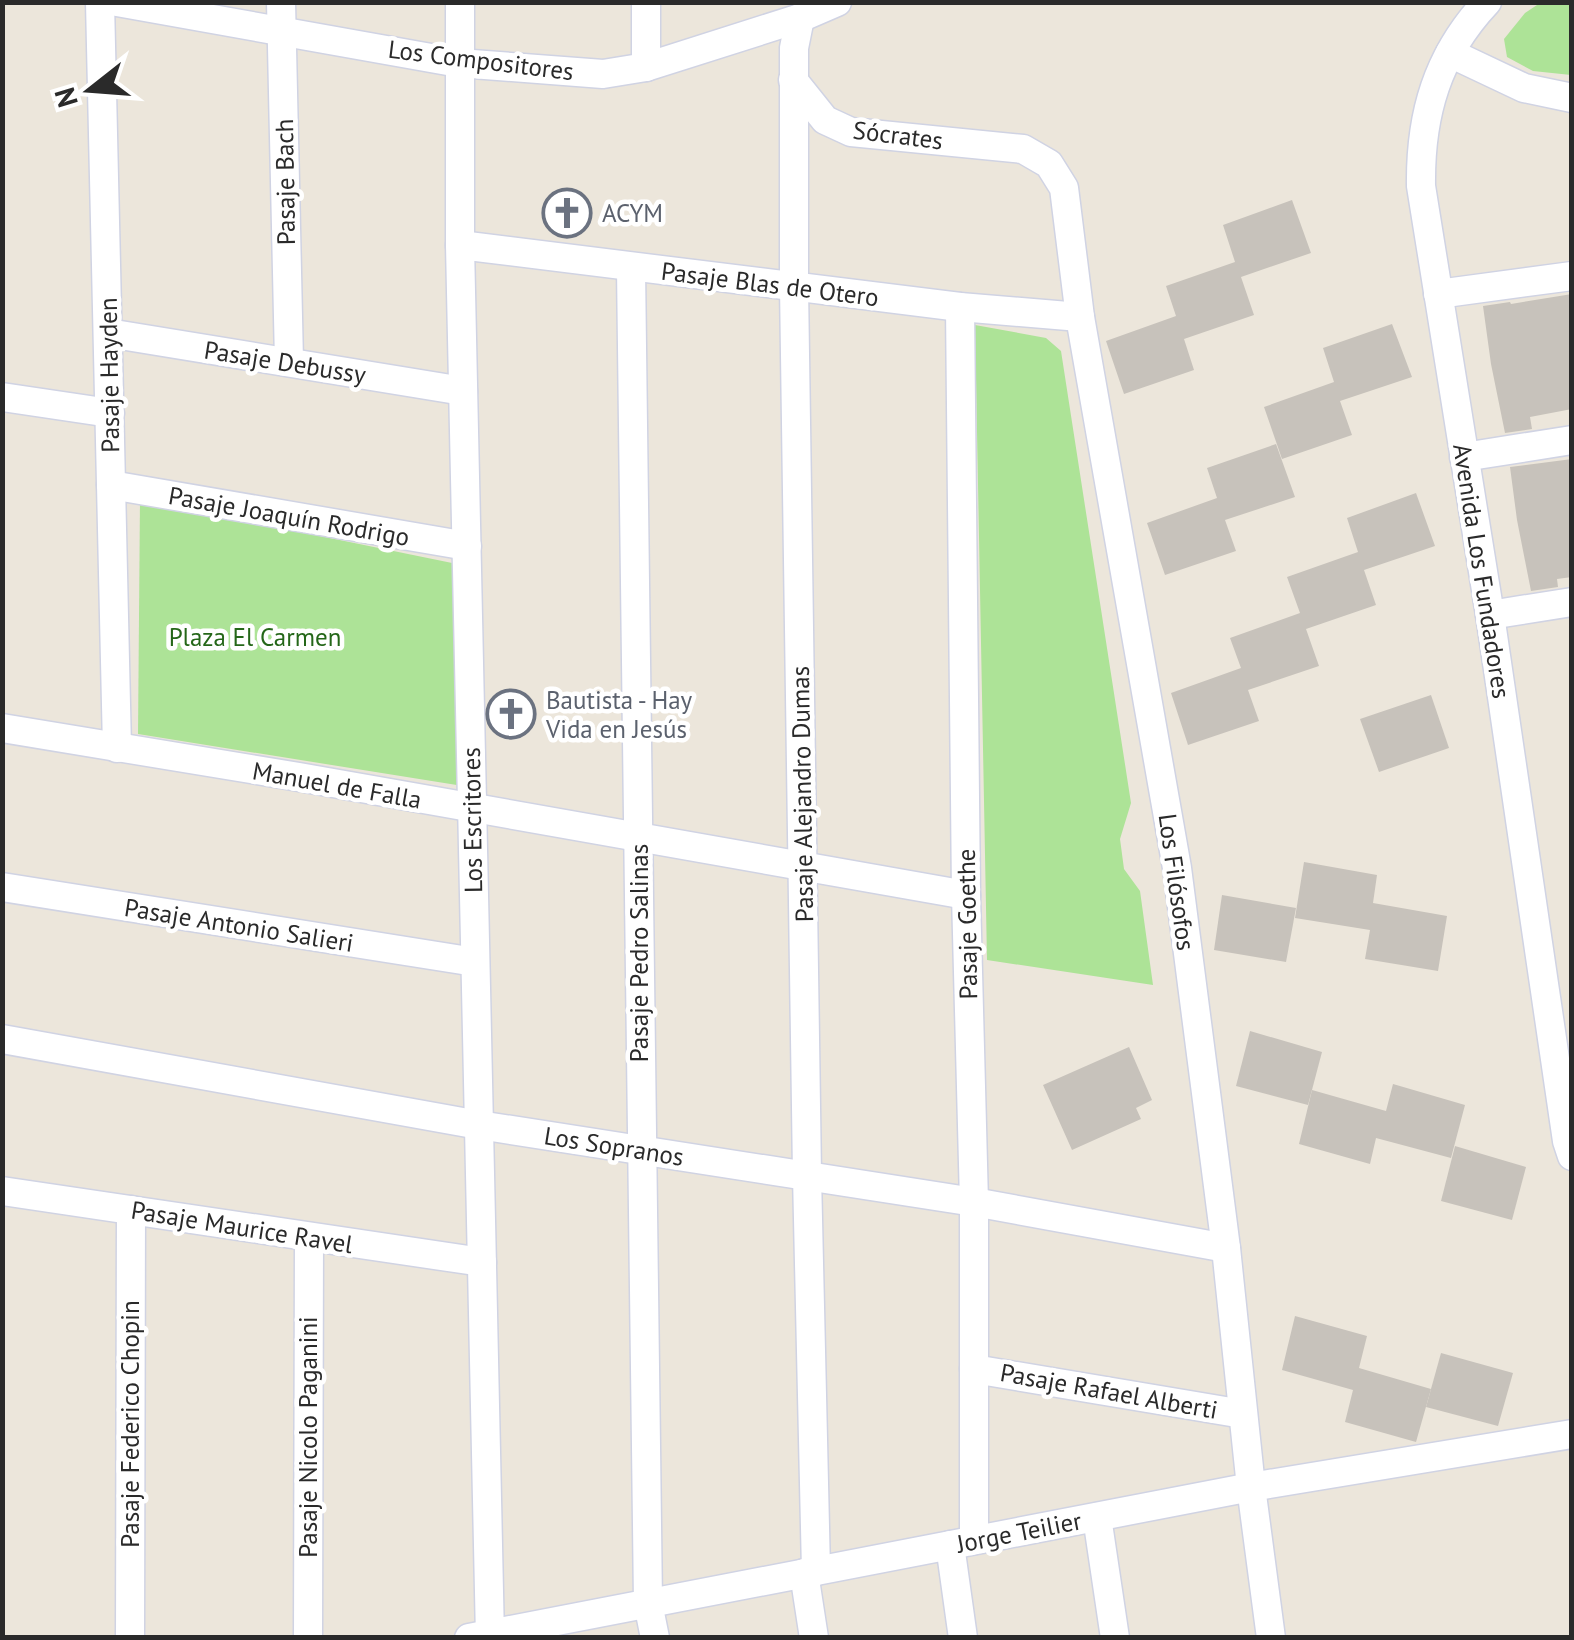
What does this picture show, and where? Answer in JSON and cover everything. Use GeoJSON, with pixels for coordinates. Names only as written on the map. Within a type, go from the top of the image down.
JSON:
{"type":"FeatureCollection","features":[{"type":"Feature","properties":{"kind":"street","name":"Pasaje Hayden"},"geometry":{"type":"LineString","coordinates":[[100,2],[118,748]]}},
{"type":"Feature","properties":{"kind":"street","name":"Los Compositores"},"geometry":{"type":"LineString","coordinates":[[117,2],[459,63],[602,74],[646,67],[800,18],[830,4]]}},
{"type":"Feature","properties":{"kind":"street","name":"Pasaje Bach"},"geometry":{"type":"LineString","coordinates":[[280,2],[289,362]]}},
{"type":"Feature","properties":{"kind":"street","name":"Los Escritores"},"geometry":{"type":"LineString","coordinates":[[460,2],[460,245],[482,1262],[483,1636]]}},
{"type":"Feature","properties":{"kind":"street"},"geometry":{"type":"LineString","coordinates":[[646,2],[646,67]]}},
{"type":"Feature","properties":{"kind":"street","name":"Avenida Los Fundadores"},"geometry":{"type":"LineString","coordinates":[[1488,2],[1463,31],[1430,101],[1421,151],[1421,186],[1572,1156]]}},
{"type":"Feature","properties":{"kind":"street","name":"Pasaje Alejandro Dumas"},"geometry":{"type":"LineString","coordinates":[[800,18],[793,80],[794,286],[810,1572],[814,1638]]}},
{"type":"Feature","properties":{"kind":"street"},"geometry":{"type":"LineString","coordinates":[[1450,54],[1524,88],[1572,98]]}},
{"type":"Feature","properties":{"kind":"street","name":"Sócrates"},"geometry":{"type":"LineString","coordinates":[[793,80],[825,120],[851,132],[1023,149]]}},
{"type":"Feature","properties":{"kind":"street","name":"Los Filósofos"},"geometry":{"type":"LineString","coordinates":[[1023,149],[1049,164],[1064,188],[1080,317],[1174,851],[1226,1248],[1250,1488],[1271,1638]]}},
{"type":"Feature","properties":{"kind":"street","name":"Pasaje Blas de Otero"},"geometry":{"type":"LineString","coordinates":[[460,245],[960,307],[1080,317]]}},
{"type":"Feature","properties":{"kind":"street","name":"Pasaje Pedro Salinas"},"geometry":{"type":"LineString","coordinates":[[631,268],[640,1150],[648,1603],[654,1638]]}},
{"type":"Feature","properties":{"kind":"street"},"geometry":{"type":"LineString","coordinates":[[1438,294],[1572,276]]}},
{"type":"Feature","properties":{"kind":"street","name":"Pasaje Goethe"},"geometry":{"type":"LineString","coordinates":[[960,307],[966,895],[974,1202],[974,1368],[962,1543],[963,1638]]}},
{"type":"Feature","properties":{"kind":"street","name":"Pasaje Debussy"},"geometry":{"type":"LineString","coordinates":[[108,333],[463,391]]}},
{"type":"Feature","properties":{"kind":"street"},"geometry":{"type":"LineString","coordinates":[[2,397],[110,413]]}},
{"type":"Feature","properties":{"kind":"street"},"geometry":{"type":"LineString","coordinates":[[1464,457],[1572,440]]}},
{"type":"Feature","properties":{"kind":"street","name":"Pasaje Joaquín Rodrigo"},"geometry":{"type":"LineString","coordinates":[[112,485],[467,546]]}},
{"type":"Feature","properties":{"kind":"street"},"geometry":{"type":"LineString","coordinates":[[1490,614],[1572,602]]}},
{"type":"Feature","properties":{"kind":"street","name":"Manuel de Falla"},"geometry":{"type":"LineString","coordinates":[[2,728],[966,895]]}},
{"type":"Feature","properties":{"kind":"street","name":"Pasaje Antonio Salieri"},"geometry":{"type":"LineString","coordinates":[[2,887],[475,962]]}},
{"type":"Feature","properties":{"kind":"street","name":"Los Sopranos"},"geometry":{"type":"LineString","coordinates":[[2,1038],[479,1125],[974,1202],[1226,1248]]}},
{"type":"Feature","properties":{"kind":"street","name":"Pasaje Maurice Ravel"},"geometry":{"type":"LineString","coordinates":[[2,1191],[482,1262]]}},
{"type":"Feature","properties":{"kind":"street","name":"Pasaje Federico Chopin"},"geometry":{"type":"LineString","coordinates":[[130,1638],[131,1210]]}},
{"type":"Feature","properties":{"kind":"street","name":"Pasaje Nicolo Paganini"},"geometry":{"type":"LineString","coordinates":[[308,1638],[309,1237]]}},
{"type":"Feature","properties":{"kind":"street","name":"Pasaje Rafael Alberti"},"geometry":{"type":"LineString","coordinates":[[974,1368],[1243,1414]]}},
{"type":"Feature","properties":{"kind":"street","name":"Jorge Teilier"},"geometry":{"type":"LineString","coordinates":[[483,1636],[1250,1488],[1572,1434]]}},
{"type":"Feature","properties":{"kind":"street"},"geometry":{"type":"LineString","coordinates":[[1098,1517],[1115,1638]]}},
{"type":"Feature","properties":{"kind":"green space"},"geometry":{"type":"Polygon","coordinates":[[[1540,3],[1571,3],[1571,75],[1533,71],[1507,57],[1504,39],[1525,13],[1540,3]]]}},
{"type":"Feature","properties":{"kind":"green space"},"geometry":{"type":"Polygon","coordinates":[[[975,325],[1046,338],[1061,351],[1131,803],[1120,839],[1124,869],[1140,891],[1153,985],[987,960],[975,325]]]}},
{"type":"Feature","properties":{"kind":"green space","name":"Plaza El Carmen"},"geometry":{"type":"Polygon","coordinates":[[[140,499],[457,564],[463,786],[138,734],[140,499]]]}},
{"type":"Feature","properties":{"kind":"building"},"geometry":{"type":"Polygon","coordinates":[[[1292,200],[1311,253],[1241,277],[1254,315],[1184,339],[1194,370],[1124,394],[1106,341],[1176,316],[1166,286],[1235,262],[1223,225],[1292,200]]]}},
{"type":"Feature","properties":{"kind":"building"},"geometry":{"type":"Polygon","coordinates":[[[1572,294],[1572,409],[1530,417],[1532,429],[1505,433],[1483,306],[1572,294]]]}},
{"type":"Feature","properties":{"kind":"building"},"geometry":{"type":"Polygon","coordinates":[[[1392,324],[1412,377],[1340,401],[1352,435],[1282,459],[1264,407],[1334,382],[1323,348],[1392,324]]]}},
{"type":"Feature","properties":{"kind":"building"},"geometry":{"type":"Polygon","coordinates":[[[1276,444],[1295,497],[1225,520],[1236,551],[1165,575],[1147,523],[1217,498],[1207,468],[1276,444]]]}},
{"type":"Feature","properties":{"kind":"building"},"geometry":{"type":"Polygon","coordinates":[[[1572,459],[1572,577],[1557,579],[1558,587],[1531,591],[1510,467],[1572,459]]]}},
{"type":"Feature","properties":{"kind":"building"},"geometry":{"type":"Polygon","coordinates":[[[1416,493],[1435,546],[1364,570],[1376,605],[1306,629],[1319,666],[1248,690],[1259,721],[1188,745],[1171,693],[1241,668],[1230,638],[1300,613],[1287,577],[1358,552],[1347,518],[1416,493]]]}},
{"type":"Feature","properties":{"kind":"building"},"geometry":{"type":"Polygon","coordinates":[[[1431,695],[1449,748],[1379,772],[1360,719],[1431,695]]]}},
{"type":"Feature","properties":{"kind":"building"},"geometry":{"type":"Polygon","coordinates":[[[1304,862],[1377,875],[1373,903],[1447,916],[1438,971],[1365,959],[1370,930],[1295,918],[1304,862]]]}},
{"type":"Feature","properties":{"kind":"building"},"geometry":{"type":"Polygon","coordinates":[[[1222,895],[1296,908],[1286,962],[1214,950],[1222,895]]]}},
{"type":"Feature","properties":{"kind":"building"},"geometry":{"type":"Polygon","coordinates":[[[1250,1031],[1322,1052],[1308,1105],[1236,1086],[1250,1031]]]}},
{"type":"Feature","properties":{"kind":"building"},"geometry":{"type":"Polygon","coordinates":[[[1129,1047],[1152,1100],[1136,1108],[1141,1119],[1072,1150],[1043,1085],[1129,1047]]]}},
{"type":"Feature","properties":{"kind":"building"},"geometry":{"type":"Polygon","coordinates":[[[1393,1084],[1465,1105],[1451,1158],[1376,1138],[1370,1164],[1299,1144],[1312,1090],[1386,1111],[1393,1084]]]}},
{"type":"Feature","properties":{"kind":"building"},"geometry":{"type":"Polygon","coordinates":[[[1455,1146],[1526,1167],[1512,1220],[1441,1201],[1455,1146]]]}},
{"type":"Feature","properties":{"kind":"building"},"geometry":{"type":"Polygon","coordinates":[[[1295,1316],[1367,1336],[1359,1368],[1431,1389],[1416,1442],[1345,1422],[1353,1390],[1282,1370],[1295,1316]]]}},
{"type":"Feature","properties":{"kind":"building"},"geometry":{"type":"Polygon","coordinates":[[[1441,1353],[1513,1373],[1498,1426],[1426,1407],[1441,1353]]]}},
{"type":"Feature","properties":{"kind":"place","name":"ACYM"},"geometry":{"type":"Point","coordinates":[567,213]}},
{"type":"Feature","properties":{"kind":"place","name":"Bautista - Hay Vida en Jesús"},"geometry":{"type":"Point","coordinates":[511,714]}}]}
